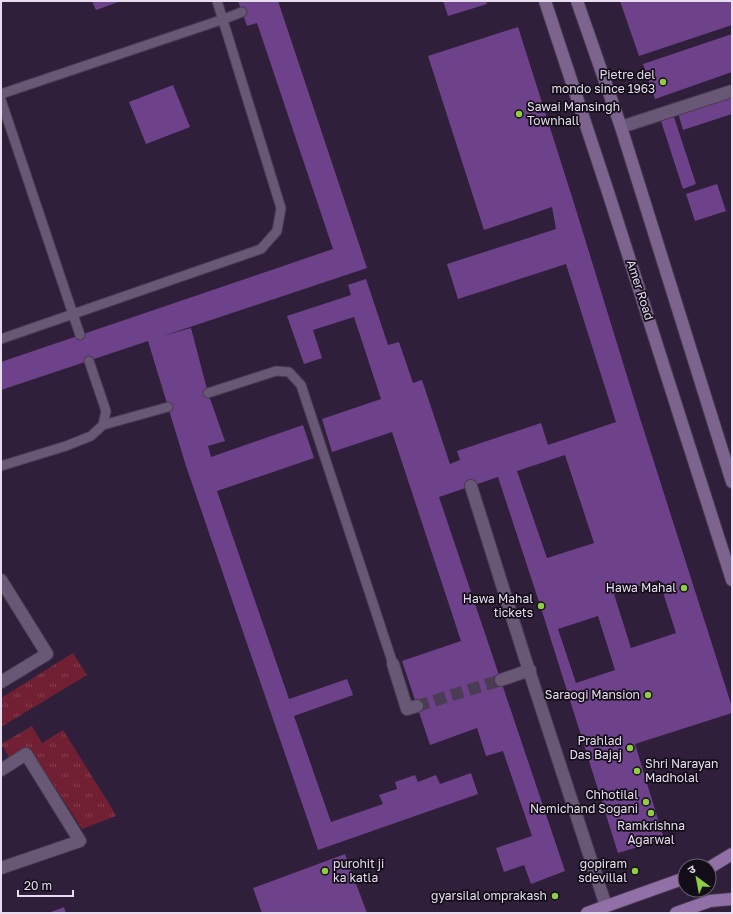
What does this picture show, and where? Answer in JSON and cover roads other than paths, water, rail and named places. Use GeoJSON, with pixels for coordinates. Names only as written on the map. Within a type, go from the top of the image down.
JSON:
{"type":"FeatureCollection","features":[{"type":"Feature","properties":{"kind":"main road","name":"Amer Road"},"geometry":{"type":"LineString","coordinates":[[545,1],[592,140],[732,580]]}},
{"type":"Feature","properties":{"kind":"main road"},"geometry":{"type":"LineString","coordinates":[[577,1],[621,127],[732,482]]}},
{"type":"Feature","properties":{"kind":"main road"},"geometry":{"type":"LineString","coordinates":[[717,863],[732,854]]}},
{"type":"Feature","properties":{"kind":"main road"},"geometry":{"type":"LineString","coordinates":[[587,913],[677,881]]}},
{"type":"Feature","properties":{"kind":"main road"},"geometry":{"type":"LineString","coordinates":[[676,913],[710,901],[732,899]]}},
{"type":"Feature","properties":{"kind":"street"},"geometry":{"type":"LineString","coordinates":[[621,127],[732,91]]}},
{"type":"Feature","properties":{"kind":"street"},"geometry":{"type":"LineString","coordinates":[[471,486],[606,906]]}},
{"type":"Feature","properties":{"kind":"street"},"geometry":{"type":"LineString","coordinates":[[1,580],[47,654],[1,682]]}},
{"type":"Feature","properties":{"kind":"street"},"geometry":{"type":"LineString","coordinates":[[393,664],[407,709],[417,706]]}},
{"type":"Feature","properties":{"kind":"street"},"geometry":{"type":"LineString","coordinates":[[501,680],[530,670]]}},
{"type":"Feature","properties":{"kind":"street"},"geometry":{"type":"LineString","coordinates":[[1,770],[26,754],[80,841],[1,868]]}},
{"type":"Feature","properties":{"kind":"lane"},"geometry":{"type":"LineString","coordinates":[[1,339],[261,249],[276,231],[281,208],[224,19],[217,1]]}},
{"type":"Feature","properties":{"kind":"lane"},"geometry":{"type":"LineString","coordinates":[[1,94],[242,12]]}},
{"type":"Feature","properties":{"kind":"lane"},"geometry":{"type":"LineString","coordinates":[[1,100],[80,335]]}},
{"type":"Feature","properties":{"kind":"lane"},"geometry":{"type":"LineString","coordinates":[[89,361],[106,411],[103,425]]}},
{"type":"Feature","properties":{"kind":"lane"},"geometry":{"type":"LineString","coordinates":[[208,393],[276,371],[289,372],[301,385],[393,664]]}},
{"type":"Feature","properties":{"kind":"lane"},"geometry":{"type":"LineString","coordinates":[[1,466],[66,446],[91,436],[103,425],[168,407]]}},
{"type":"Feature","properties":{"kind":"tunnel"},"geometry":{"type":"LineString","coordinates":[[417,706],[501,680]]}},
{"type":"Feature","properties":{"kind":"place","name":"Pietre del mondo since 1963"},"geometry":{"type":"Point","coordinates":[663,82]}},
{"type":"Feature","properties":{"kind":"place","name":"Sawai Mansingh Townhall"},"geometry":{"type":"Point","coordinates":[519,114]}},
{"type":"Feature","properties":{"kind":"place","name":"Hawa Mahal"},"geometry":{"type":"Point","coordinates":[684,588]}},
{"type":"Feature","properties":{"kind":"place","name":"Hawa Mahal tickets"},"geometry":{"type":"Point","coordinates":[541,606]}},
{"type":"Feature","properties":{"kind":"place","name":"Saraogi Mansion"},"geometry":{"type":"Point","coordinates":[648,695]}},
{"type":"Feature","properties":{"kind":"place","name":"Prahlad Das Bajaj"},"geometry":{"type":"Point","coordinates":[630,748]}},
{"type":"Feature","properties":{"kind":"place","name":"Shri Narayan Madholal"},"geometry":{"type":"Point","coordinates":[637,771]}},
{"type":"Feature","properties":{"kind":"place","name":"Chhotilal Nemichand Sogani"},"geometry":{"type":"Point","coordinates":[646,802]}},
{"type":"Feature","properties":{"kind":"place","name":"Ramkrishna Agarwal"},"geometry":{"type":"Point","coordinates":[651,813]}},
{"type":"Feature","properties":{"kind":"place","name":"purohit ji ka katla"},"geometry":{"type":"Point","coordinates":[325,871]}},
{"type":"Feature","properties":{"kind":"place","name":"gopiram sdevillal"},"geometry":{"type":"Point","coordinates":[635,871]}},
{"type":"Feature","properties":{"kind":"place","name":"gyarsilal omprakash"},"geometry":{"type":"Point","coordinates":[555,896]}}]}
